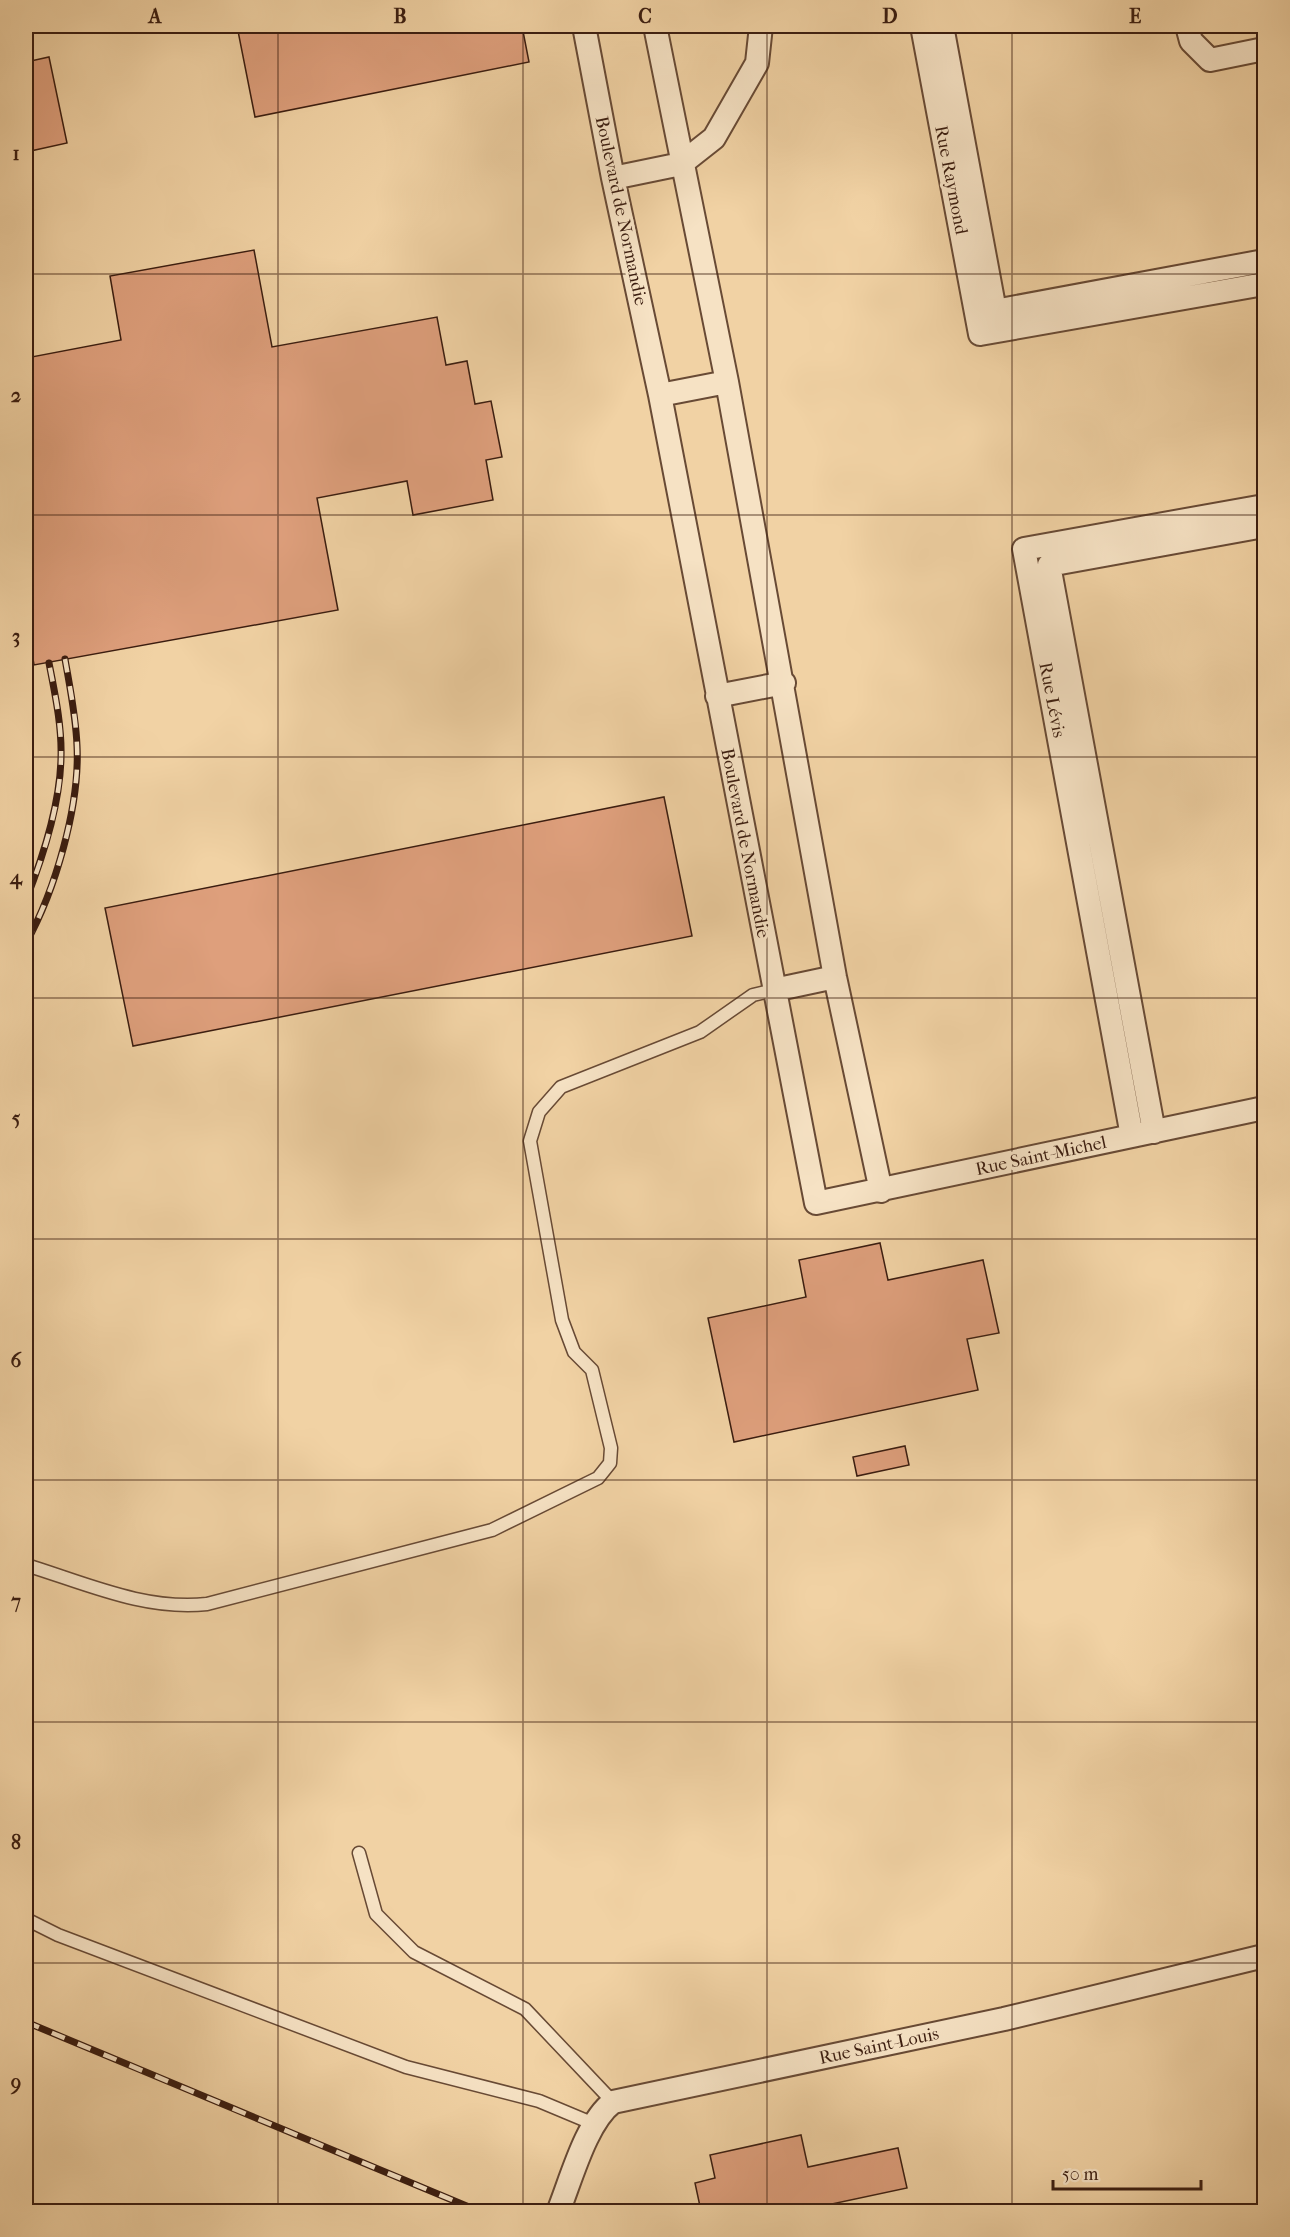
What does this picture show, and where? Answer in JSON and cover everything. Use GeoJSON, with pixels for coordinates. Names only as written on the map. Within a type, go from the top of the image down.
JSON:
{"type":"FeatureCollection","features":[{"type":"Feature","properties":{"kind":"street","name":"Boulevard de Normandie"},"geometry":{"type":"LineString","coordinates":[[584,26],[613,178],[660,395],[816,1203]]}},
{"type":"Feature","properties":{"kind":"street"},"geometry":{"type":"LineString","coordinates":[[655,26],[681,164],[727,382],[784,683],[836,977],[881,1191]]}},
{"type":"Feature","properties":{"kind":"street"},"geometry":{"type":"LineString","coordinates":[[613,178],[681,164],[714,138],[757,63],[761,26]]}},
{"type":"Feature","properties":{"kind":"street","name":"Rue Raymond"},"geometry":{"type":"LineString","coordinates":[[922,26],[980,334]]}},
{"type":"Feature","properties":{"kind":"street","name":"Rue Raymond"},"geometry":{"type":"LineString","coordinates":[[942,26],[995,311]]}},
{"type":"Feature","properties":{"kind":"street"},"geometry":{"type":"LineString","coordinates":[[1195,30],[1210,60],[1264,49]]}},
{"type":"Feature","properties":{"kind":"street"},"geometry":{"type":"LineString","coordinates":[[980,334],[995,311],[1264,261]]}},
{"type":"Feature","properties":{"kind":"street"},"geometry":{"type":"LineString","coordinates":[[1226,268],[1230,291]]}},
{"type":"Feature","properties":{"kind":"street"},"geometry":{"type":"LineString","coordinates":[[980,334],[1264,284]]}},
{"type":"Feature","properties":{"kind":"street"},"geometry":{"type":"LineString","coordinates":[[660,395],[727,382]]}},
{"type":"Feature","properties":{"kind":"street"},"geometry":{"type":"LineString","coordinates":[[1024,549],[1264,506]]}},
{"type":"Feature","properties":{"kind":"street"},"geometry":{"type":"LineString","coordinates":[[1024,549],[1049,565],[1264,526]]}},
{"type":"Feature","properties":{"kind":"street","name":"Rue Lévis"},"geometry":{"type":"LineString","coordinates":[[1024,549],[1090,848],[1143,1134]]}},
{"type":"Feature","properties":{"kind":"street","name":"Rue Lévis"},"geometry":{"type":"LineString","coordinates":[[1049,565],[1090,848]]}},
{"type":"Feature","properties":{"kind":"street"},"geometry":{"type":"LineString","coordinates":[[717,696],[784,683]]}},
{"type":"Feature","properties":{"kind":"street"},"geometry":{"type":"LineString","coordinates":[[774,990],[836,977]]}},
{"type":"Feature","properties":{"kind":"street","name":"Rue Saint-Michel"},"geometry":{"type":"LineString","coordinates":[[816,1203],[1264,1108]]}},
{"type":"Feature","properties":{"kind":"street","name":"Rue Saint-Louis"},"geometry":{"type":"LineString","coordinates":[[613,2102],[1004,2019],[1264,1956]]}},
{"type":"Feature","properties":{"kind":"street"},"geometry":{"type":"LineString","coordinates":[[558,2211],[594,2124],[602,2110],[613,2102]]}},
{"type":"Feature","properties":{"kind":"lane"},"geometry":{"type":"LineString","coordinates":[[26,1565],[153,1604],[182,1607],[207,1604],[492,1530],[598,1478],[610,1464],[611,1448],[592,1370],[574,1352],[562,1320],[530,1141],[539,1112],[561,1087],[700,1032],[753,995],[774,990]]}},
{"type":"Feature","properties":{"kind":"lane"},"geometry":{"type":"LineString","coordinates":[[359,1853],[376,1914],[414,1952],[525,2009],[613,2102]]}},
{"type":"Feature","properties":{"kind":"lane"},"geometry":{"type":"LineString","coordinates":[[26,1919],[58,1935],[406,2067],[539,2101],[594,2124]]}},
{"type":"Feature","properties":{"kind":"building"},"geometry":{"type":"Polygon","coordinates":[[[237,26],[522,26],[529,62],[255,117],[237,26]]]}},
{"type":"Feature","properties":{"kind":"building"},"geometry":{"type":"Polygon","coordinates":[[[49,57],[67,143],[26,152],[26,62],[49,57]]]}},
{"type":"Feature","properties":{"kind":"building"},"geometry":{"type":"Polygon","coordinates":[[[254,250],[272,347],[437,317],[446,365],[467,361],[475,404],[491,401],[502,457],[486,460],[493,500],[413,515],[407,481],[317,498],[338,610],[34,665],[26,618],[26,358],[121,340],[110,276],[254,250]]]}},
{"type":"Feature","properties":{"kind":"building"},"geometry":{"type":"Polygon","coordinates":[[[664,797],[692,936],[133,1046],[105,908],[664,797]]]}},
{"type":"Feature","properties":{"kind":"building"},"geometry":{"type":"Polygon","coordinates":[[[880,1243],[888,1280],[983,1260],[999,1333],[967,1339],[978,1390],[734,1442],[708,1318],[806,1297],[799,1260],[880,1243]]]}},
{"type":"Feature","properties":{"kind":"building"},"geometry":{"type":"Polygon","coordinates":[[[905,1446],[909,1465],[857,1476],[853,1457],[905,1446]]]}},
{"type":"Feature","properties":{"kind":"building"},"geometry":{"type":"Polygon","coordinates":[[[801,2135],[808,2167],[898,2148],[907,2188],[799,2211],[701,2211],[695,2183],[715,2178],[710,2155],[801,2135]]]}},
{"type":"Feature","properties":{"kind":"railway"},"geometry":{"type":"LineString","coordinates":[[26,943],[56,874],[70,821],[74,795],[77,746],[65,659]]}},
{"type":"Feature","properties":{"kind":"railway"},"geometry":{"type":"LineString","coordinates":[[26,900],[50,830],[60,776],[58,710],[49,663]]}},
{"type":"Feature","properties":{"kind":"railway"},"geometry":{"type":"LineString","coordinates":[[26,2022],[481,2212]]}}]}
